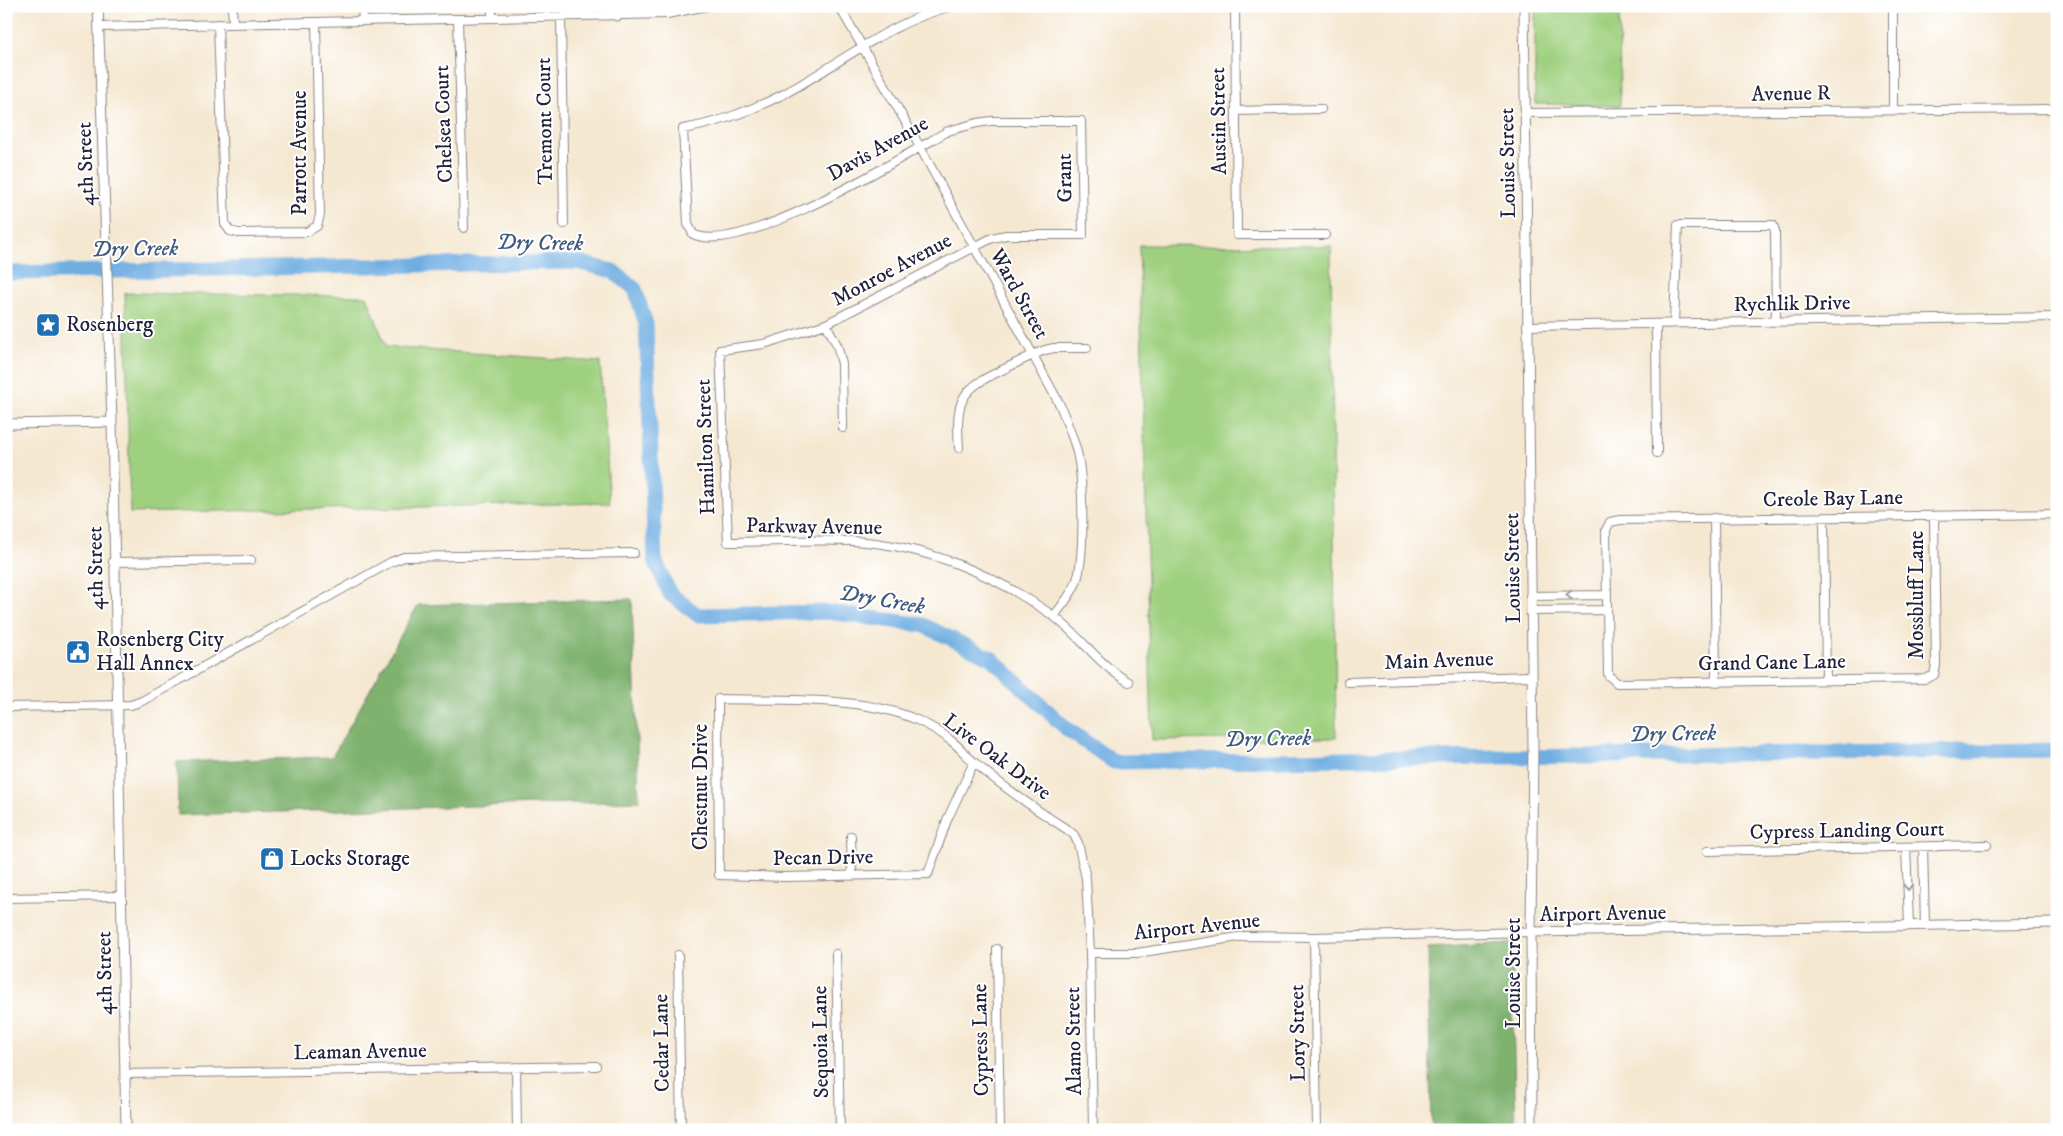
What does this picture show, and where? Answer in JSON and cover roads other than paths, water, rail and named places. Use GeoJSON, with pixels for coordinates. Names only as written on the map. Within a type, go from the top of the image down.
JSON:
{"type":"FeatureCollection","features":[{"type":"Feature","properties":{"kind":"street","name":"4th Street"},"geometry":{"type":"LineString","coordinates":[[98,6],[112,422],[126,1130]]}},
{"type":"Feature","properties":{"kind":"street"},"geometry":{"type":"LineString","coordinates":[[232,6],[233,24]]}},
{"type":"Feature","properties":{"kind":"street"},"geometry":{"type":"LineString","coordinates":[[362,6],[363,21]]}},
{"type":"Feature","properties":{"kind":"street"},"geometry":{"type":"LineString","coordinates":[[492,6],[492,18]]}},
{"type":"Feature","properties":{"kind":"street"},"geometry":{"type":"LineString","coordinates":[[99,27],[562,17],[617,11],[667,14],[707,6]]}},
{"type":"Feature","properties":{"kind":"street","name":"Ward Street"},"geometry":{"type":"LineString","coordinates":[[839,6],[920,146],[1060,405],[1070,430],[1078,454],[1081,490],[1081,567],[1076,584],[1054,616]]}},
{"type":"Feature","properties":{"kind":"street"},"geometry":{"type":"LineString","coordinates":[[863,46],[904,23],[952,6]]}},
{"type":"Feature","properties":{"kind":"street","name":"Austin Street"},"geometry":{"type":"LineString","coordinates":[[1235,6],[1237,235],[1325,235]]}},
{"type":"Feature","properties":{"kind":"street","name":"Louise Street"},"geometry":{"type":"LineString","coordinates":[[1524,6],[1533,745],[1531,932],[1532,1130]]}},
{"type":"Feature","properties":{"kind":"street"},"geometry":{"type":"LineString","coordinates":[[1893,6],[1893,110]]}},
{"type":"Feature","properties":{"kind":"street","name":"Tremont Court"},"geometry":{"type":"LineString","coordinates":[[562,17],[564,224]]}},
{"type":"Feature","properties":{"kind":"street","name":"Chelsea Court"},"geometry":{"type":"LineString","coordinates":[[458,19],[464,228]]}},
{"type":"Feature","properties":{"kind":"street","name":"Parrott Avenue"},"geometry":{"type":"LineString","coordinates":[[218,24],[225,224],[230,231],[238,233],[307,232],[317,226],[320,215],[316,22]]}},
{"type":"Feature","properties":{"kind":"street","name":"Davis Avenue"},"geometry":{"type":"LineString","coordinates":[[863,46],[784,94],[758,106],[733,117],[683,129],[688,224],[692,234],[708,239],[735,235],[774,222],[805,209],[948,131],[991,121],[1081,121]]}},
{"type":"Feature","properties":{"kind":"street","name":"Avenue R"},"geometry":{"type":"LineString","coordinates":[[1525,113],[2057,108]]}},
{"type":"Feature","properties":{"kind":"street"},"geometry":{"type":"LineString","coordinates":[[1236,111],[1321,110]]}},
{"type":"Feature","properties":{"kind":"street","name":"Grant"},"geometry":{"type":"LineString","coordinates":[[1081,121],[1083,235]]}},
{"type":"Feature","properties":{"kind":"street"},"geometry":{"type":"LineString","coordinates":[[1674,323],[1678,225],[1773,225],[1775,231],[1776,322]]}},
{"type":"Feature","properties":{"kind":"street","name":"Monroe Avenue"},"geometry":{"type":"LineString","coordinates":[[720,350],[764,344],[826,324],[992,238],[1006,235],[1083,235]]}},
{"type":"Feature","properties":{"kind":"street","name":"Rychlik Drive"},"geometry":{"type":"LineString","coordinates":[[1527,326],[2057,317]]}},
{"type":"Feature","properties":{"kind":"street"},"geometry":{"type":"LineString","coordinates":[[826,324],[837,345],[842,364],[843,428]]}},
{"type":"Feature","properties":{"kind":"street"},"geometry":{"type":"LineString","coordinates":[[1656,324],[1657,453]]}},
{"type":"Feature","properties":{"kind":"street"},"geometry":{"type":"LineString","coordinates":[[959,448],[959,412],[968,390],[977,382],[1033,355],[1054,348],[1087,348]]}},
{"type":"Feature","properties":{"kind":"street","name":"Hamilton Street"},"geometry":{"type":"LineString","coordinates":[[720,350],[728,542]]}},
{"type":"Feature","properties":{"kind":"street"},"geometry":{"type":"LineString","coordinates":[[6,424],[112,422]]}},
{"type":"Feature","properties":{"kind":"street","name":"Creole Bay Lane"},"geometry":{"type":"LineString","coordinates":[[1607,595],[1606,530],[1610,522],[1620,520],[2057,514]]}},
{"type":"Feature","properties":{"kind":"street","name":"Mossbluff Lane"},"geometry":{"type":"LineString","coordinates":[[1934,516],[1936,665],[1934,675]]}},
{"type":"Feature","properties":{"kind":"street"},"geometry":{"type":"LineString","coordinates":[[1824,517],[1826,680]]}},
{"type":"Feature","properties":{"kind":"street"},"geometry":{"type":"LineString","coordinates":[[1714,518],[1716,681]]}},
{"type":"Feature","properties":{"kind":"street","name":"Parkway Avenue"},"geometry":{"type":"LineString","coordinates":[[728,542],[854,541],[888,545],[960,565],[1019,593],[1054,616],[1112,673],[1129,682]]}},
{"type":"Feature","properties":{"kind":"street"},"geometry":{"type":"LineString","coordinates":[[6,707],[117,705],[142,701],[391,562],[404,557],[634,553]]}},
{"type":"Feature","properties":{"kind":"street"},"geometry":{"type":"LineString","coordinates":[[114,562],[251,560]]}},
{"type":"Feature","properties":{"kind":"street"},"geometry":{"type":"LineString","coordinates":[[1530,596],[1607,595],[1607,610],[1530,611]]}},
{"type":"Feature","properties":{"kind":"street","name":"Grand Cane Lane"},"geometry":{"type":"LineString","coordinates":[[1607,610],[1608,676],[1617,683],[1925,679],[1934,675]]}},
{"type":"Feature","properties":{"kind":"street","name":"Main Avenue"},"geometry":{"type":"LineString","coordinates":[[1348,682],[1531,676]]}},
{"type":"Feature","properties":{"kind":"street","name":"Live Oak Drive"},"geometry":{"type":"LineString","coordinates":[[718,699],[829,702],[882,709],[918,721],[950,739],[974,762],[1025,802],[1074,835],[1078,843],[1086,878],[1090,953]]}},
{"type":"Feature","properties":{"kind":"street","name":"Chestnut Drive"},"geometry":{"type":"LineString","coordinates":[[718,699],[719,876]]}},
{"type":"Feature","properties":{"kind":"street","name":"Pecan Drive"},"geometry":{"type":"LineString","coordinates":[[719,876],[785,877],[928,874],[947,820],[974,762]]}},
{"type":"Feature","properties":{"kind":"street"},"geometry":{"type":"LineString","coordinates":[[851,836],[852,875]]}},
{"type":"Feature","properties":{"kind":"street","name":"Cypress Landing Court"},"geometry":{"type":"LineString","coordinates":[[1707,851],[1987,845]]}},
{"type":"Feature","properties":{"kind":"street"},"geometry":{"type":"LineString","coordinates":[[1906,847],[1909,926]]}},
{"type":"Feature","properties":{"kind":"street"},"geometry":{"type":"LineString","coordinates":[[1923,847],[1925,926]]}},
{"type":"Feature","properties":{"kind":"street"},"geometry":{"type":"LineString","coordinates":[[6,898],[121,896]]}},
{"type":"Feature","properties":{"kind":"street","name":"Airport Avenue"},"geometry":{"type":"LineString","coordinates":[[1090,953],[1137,953],[1238,937],[2057,923]]}},
{"type":"Feature","properties":{"kind":"street","name":"Lory Street"},"geometry":{"type":"LineString","coordinates":[[1314,937],[1317,1130]]}},
{"type":"Feature","properties":{"kind":"street","name":"Cypress Lane"},"geometry":{"type":"LineString","coordinates":[[997,949],[1000,1130]]}},
{"type":"Feature","properties":{"kind":"street","name":"Alamo Street"},"geometry":{"type":"LineString","coordinates":[[1090,953],[1093,1130]]}},
{"type":"Feature","properties":{"kind":"street","name":"Sequoia Lane"},"geometry":{"type":"LineString","coordinates":[[836,954],[840,1130]]}},
{"type":"Feature","properties":{"kind":"street","name":"Cedar Lane"},"geometry":{"type":"LineString","coordinates":[[678,955],[681,1130]]}},
{"type":"Feature","properties":{"kind":"street","name":"Leaman Avenue"},"geometry":{"type":"LineString","coordinates":[[125,1074],[596,1066]]}},
{"type":"Feature","properties":{"kind":"street"},"geometry":{"type":"LineString","coordinates":[[516,1067],[517,1130]]}},
{"type":"Feature","properties":{"kind":"waterway","name":"Dry Creek"},"geometry":{"type":"LineString","coordinates":[[6,273],[577,262],[613,271],[635,289],[646,324],[655,560],[670,594],[698,615],[828,612],[923,625],[991,658],[1067,729],[1114,762],[2057,750]]}},
{"type":"Feature","properties":{"kind":"place","name":"Rosenberg"},"geometry":{"type":"Point","coordinates":[48,325]}},
{"type":"Feature","properties":{"kind":"place","name":"Rosenberg City Hall Annex"},"geometry":{"type":"Point","coordinates":[78,652]}},
{"type":"Feature","properties":{"kind":"place","name":"Locks Storage"},"geometry":{"type":"Point","coordinates":[272,859]}}]}
